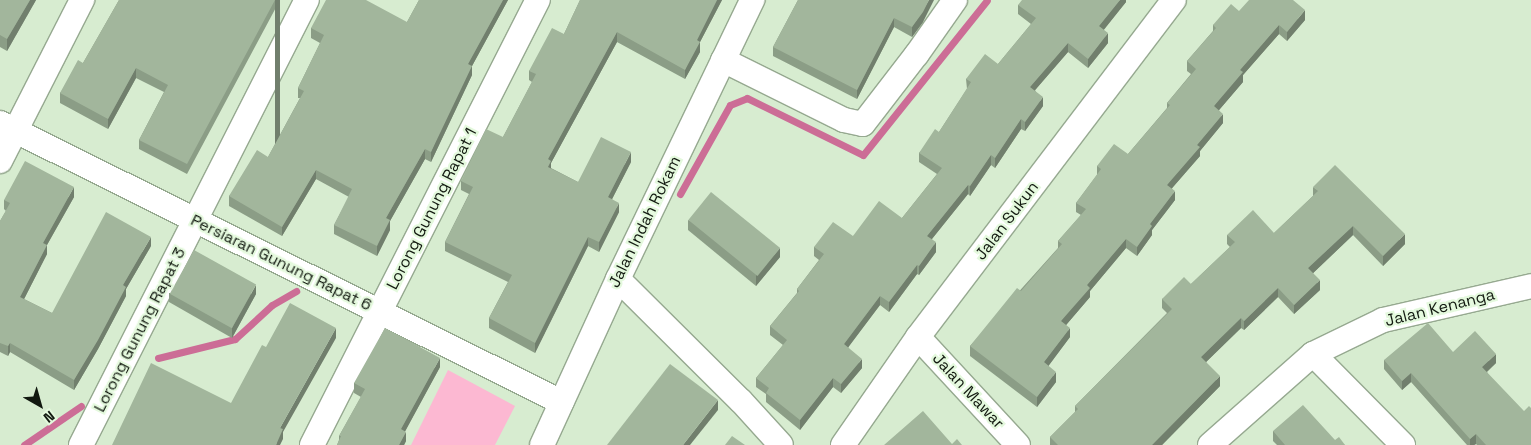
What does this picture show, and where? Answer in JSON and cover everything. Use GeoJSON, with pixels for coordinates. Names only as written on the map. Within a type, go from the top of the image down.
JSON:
{"type":"FeatureCollection","features":[{"type":"Feature","properties":{"kind":"street"},"geometry":{"type":"LineString","coordinates":[[0,161],[8,127],[82,0]]}},
{"type":"Feature","properties":{"kind":"street","name":"Lorong Gunung Rapat 3"},"geometry":{"type":"LineString","coordinates":[[81,445],[307,0]]}},
{"type":"Feature","properties":{"kind":"street","name":"Lorong Gunung Rapat 1"},"geometry":{"type":"LineString","coordinates":[[312,445],[538,0]]}},
{"type":"Feature","properties":{"kind":"street","name":"Jalan Indah Rokam"},"geometry":{"type":"LineString","coordinates":[[542,445],[618,279],[752,0]]}},
{"type":"Feature","properties":{"kind":"street"},"geometry":{"type":"LineString","coordinates":[[723,60],[844,120],[863,124],[868,120],[955,0]]}},
{"type":"Feature","properties":{"kind":"street","name":"Jalan Sukun"},"geometry":{"type":"LineString","coordinates":[[843,445],[918,337],[1174,0]]}},
{"type":"Feature","properties":{"kind":"street","name":"Persiaran Gunung Rapat 6"},"geometry":{"type":"LineString","coordinates":[[8,127],[561,402]]}},
{"type":"Feature","properties":{"kind":"street"},"geometry":{"type":"LineString","coordinates":[[618,279],[741,401],[781,445]]}},
{"type":"Feature","properties":{"kind":"street","name":"Jalan Kenanga"},"geometry":{"type":"LineString","coordinates":[[1210,445],[1313,354],[1384,320],[1531,286]]}},
{"type":"Feature","properties":{"kind":"street","name":"Jalan Mawar"},"geometry":{"type":"LineString","coordinates":[[918,337],[1018,445]]}},
{"type":"Feature","properties":{"kind":"street"},"geometry":{"type":"LineString","coordinates":[[1313,354],[1403,445]]}},
{"type":"Feature","properties":{"kind":"shaded area"},"geometry":{"type":"Polygon","coordinates":[[[448,370],[515,406],[495,445],[411,445],[448,370]]]}},
{"type":"Feature","properties":{"kind":"building"},"geometry":{"type":"Polygon","coordinates":[[[0,0],[30,0],[7,39],[0,35],[0,0]]]}},
{"type":"Feature","properties":{"kind":"building"},"geometry":{"type":"Polygon","coordinates":[[[119,0],[275,0],[187,164],[139,140],[168,85],[136,68],[108,119],[60,93],[78,60],[83,63],[119,0]]]}},
{"type":"Feature","properties":{"kind":"building"},"geometry":{"type":"Polygon","coordinates":[[[326,0],[366,0],[407,22],[419,0],[503,0],[468,64],[472,66],[431,152],[425,149],[386,218],[390,220],[377,246],[334,225],[352,189],[316,170],[282,227],[229,196],[257,150],[268,157],[304,91],[298,88],[324,35],[311,28],[326,0]]]}},
{"type":"Feature","properties":{"kind":"building"},"geometry":{"type":"Polygon","coordinates":[[[580,0],[717,0],[697,40],[700,42],[685,70],[617,32],[548,159],[551,161],[548,167],[578,182],[601,137],[631,152],[608,197],[619,203],[599,242],[588,237],[535,343],[489,318],[512,275],[445,242],[473,187],[461,181],[486,129],[503,137],[536,74],[529,71],[552,28],[564,34],[580,0]]]}},
{"type":"Feature","properties":{"kind":"building"},"geometry":{"type":"Polygon","coordinates":[[[798,0],[929,0],[912,27],[894,18],[857,90],[773,47],[798,0]]]}},
{"type":"Feature","properties":{"kind":"building"},"geometry":{"type":"Polygon","coordinates":[[[1022,0],[1120,0],[1099,26],[1108,33],[1088,59],[1068,43],[1030,87],[1043,97],[1025,122],[1021,119],[995,158],[991,155],[970,186],[968,185],[927,236],[936,242],[919,266],[917,265],[889,302],[880,296],[844,344],[862,359],[841,384],[833,378],[800,420],[766,393],[769,388],[756,378],[787,340],[770,326],[799,291],[797,289],[824,254],[814,247],[833,222],[853,236],[879,201],[902,218],[942,168],[919,153],[935,129],[939,132],[971,82],[966,79],[985,54],[998,64],[1036,18],[1018,5],[1022,0]]]}},
{"type":"Feature","properties":{"kind":"building"},"geometry":{"type":"Polygon","coordinates":[[[1249,0],[1293,0],[1305,10],[1287,32],[1279,25],[1240,70],[1243,72],[1214,106],[1223,114],[1197,145],[1200,147],[1167,185],[1175,191],[1150,224],[1152,226],[1137,247],[1126,239],[1087,285],[1090,288],[1061,321],[1070,328],[1044,362],[1056,372],[1037,397],[970,346],[1017,288],[1021,291],[1062,244],[1058,241],[1086,209],[1076,203],[1101,169],[1097,166],[1114,144],[1128,154],[1170,105],[1167,103],[1196,69],[1187,61],[1216,28],[1213,25],[1231,4],[1239,11],[1249,0]]]}},
{"type":"Feature","properties":{"kind":"building"},"geometry":{"type":"Polygon","coordinates":[[[25,161],[74,187],[43,243],[47,245],[20,297],[52,313],[106,212],[151,237],[123,285],[126,287],[98,340],[74,380],[10,343],[8,346],[0,343],[0,221],[10,203],[4,200],[25,161]]]}},
{"type":"Feature","properties":{"kind":"building"},"geometry":{"type":"Polygon","coordinates":[[[1335,165],[1405,234],[1383,256],[1353,226],[1308,268],[1320,280],[1294,305],[1278,288],[1244,321],[1241,318],[1201,357],[1220,376],[1152,445],[1058,445],[1050,437],[1078,409],[1075,406],[1172,309],[1162,299],[1184,277],[1191,284],[1235,242],[1227,235],[1253,210],[1274,233],[1318,191],[1313,187],[1335,165]]]}},
{"type":"Feature","properties":{"kind":"building"},"geometry":{"type":"Polygon","coordinates":[[[711,192],[780,248],[758,276],[688,220],[711,192]]]}},
{"type":"Feature","properties":{"kind":"building"},"geometry":{"type":"Polygon","coordinates":[[[194,250],[256,284],[232,328],[170,294],[194,250]]]}},
{"type":"Feature","properties":{"kind":"building"},"geometry":{"type":"Polygon","coordinates":[[[290,303],[336,328],[280,428],[283,429],[276,445],[112,445],[151,363],[231,403],[262,345],[266,347],[290,303]]]}},
{"type":"Feature","properties":{"kind":"building"},"geometry":{"type":"Polygon","coordinates":[[[1428,323],[1453,352],[1475,331],[1496,354],[1482,367],[1524,411],[1529,406],[1531,408],[1531,445],[1486,445],[1476,434],[1470,439],[1411,373],[1402,381],[1384,360],[1428,323]]]}},
{"type":"Feature","properties":{"kind":"building"},"geometry":{"type":"Polygon","coordinates":[[[385,328],[440,358],[401,429],[406,432],[399,445],[337,445],[341,436],[339,436],[365,389],[354,383],[385,328]]]}},
{"type":"Feature","properties":{"kind":"building"},"geometry":{"type":"Polygon","coordinates":[[[670,364],[718,400],[683,445],[607,445],[670,364]]]}},
{"type":"Feature","properties":{"kind":"building"},"geometry":{"type":"Polygon","coordinates":[[[1303,405],[1335,440],[1339,437],[1345,445],[1285,445],[1273,431],[1303,405]]]}},
{"type":"Feature","properties":{"kind":"building"},"geometry":{"type":"Polygon","coordinates":[[[923,411],[952,444],[957,439],[962,445],[884,445],[923,411]]]}},
{"type":"Feature","properties":{"kind":"building"},"geometry":{"type":"Polygon","coordinates":[[[732,436],[745,445],[725,445],[732,436]]]}},
{"type":"Feature","properties":{"kind":"waterway"},"geometry":{"type":"LineString","coordinates":[[680,194],[730,105],[747,98],[863,155],[987,0]]}},
{"type":"Feature","properties":{"kind":"waterway"},"geometry":{"type":"LineString","coordinates":[[158,358],[235,339],[272,305],[296,291]]}},
{"type":"Feature","properties":{"kind":"waterway"},"geometry":{"type":"LineString","coordinates":[[24,445],[81,406]]}}]}
